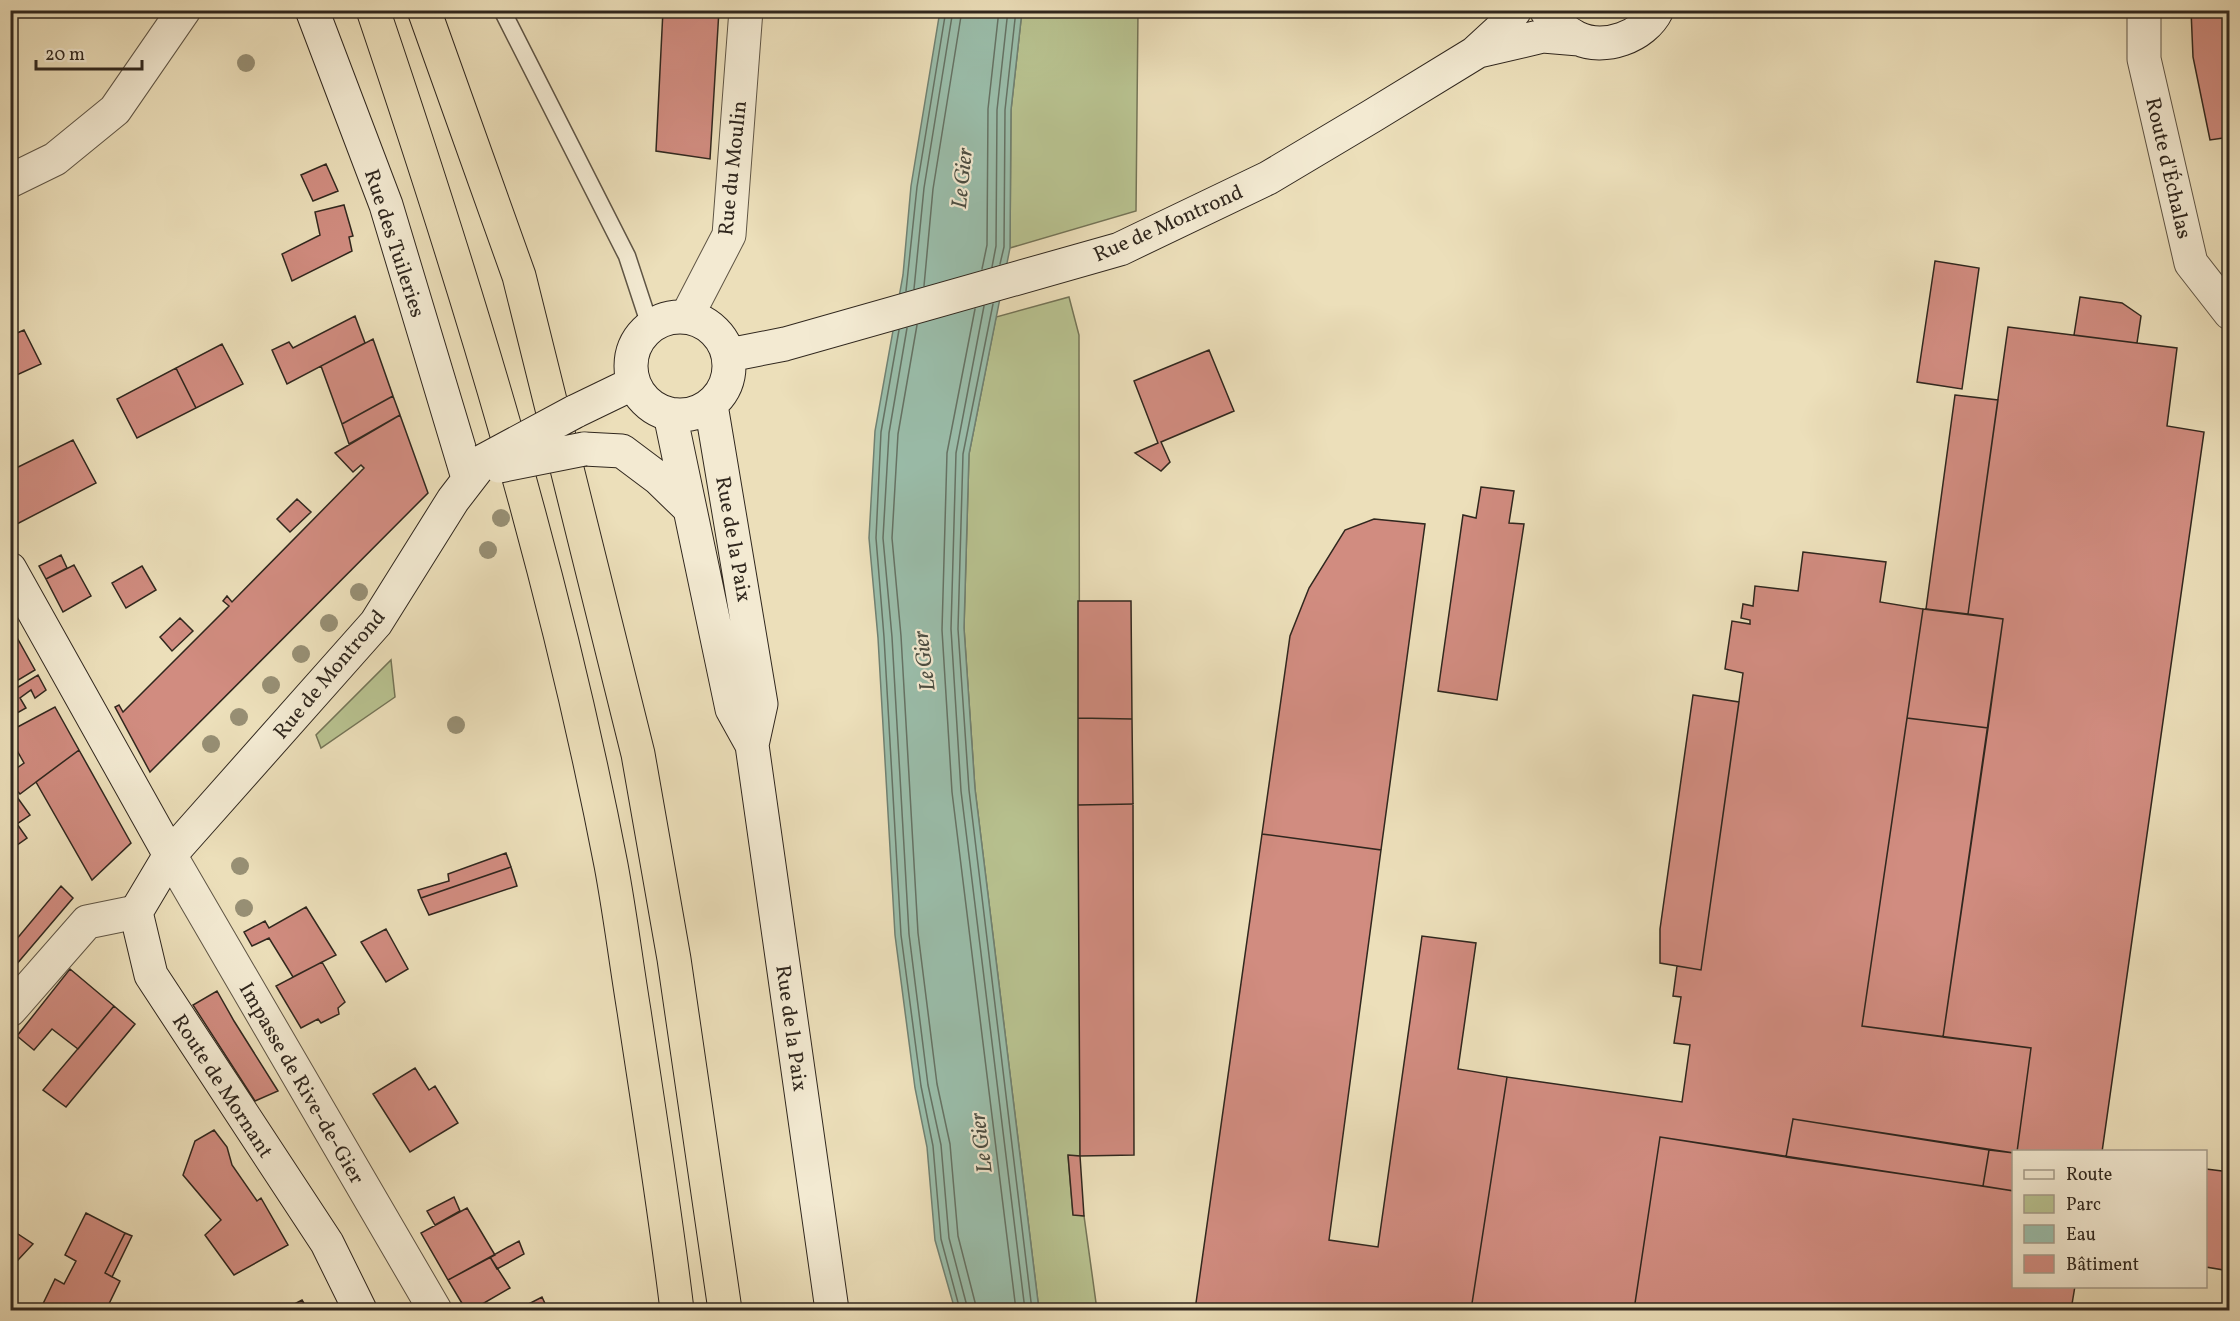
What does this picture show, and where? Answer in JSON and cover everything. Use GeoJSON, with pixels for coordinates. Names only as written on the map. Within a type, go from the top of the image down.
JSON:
{"type":"FeatureCollection","features":[{"type":"Feature","properties":{"kind":"highway"},"geometry":{"type":"LineString","coordinates":[[373,10],[505,420],[551,599],[611,865],[662,1194],[677,1311]]}},
{"type":"Feature","properties":{"kind":"highway"},"geometry":{"type":"LineString","coordinates":[[424,10],[519,276],[638,754],[674,959],[725,1311]]}},
{"type":"Feature","properties":{"kind":"main road"},"geometry":{"type":"LineString","coordinates":[[10,182],[55,159],[115,110],[184,10]]}},
{"type":"Feature","properties":{"kind":"main road","name":"Rue des Tuileries"},"geometry":{"type":"LineString","coordinates":[[312,10],[482,469]]}},
{"type":"Feature","properties":{"kind":"main road","name":"Rue du Moulin"},"geometry":{"type":"LineString","coordinates":[[687,316],[729,235],[746,10]]}},
{"type":"Feature","properties":{"kind":"main road","name":"Rue de Montrond"},"geometry":{"type":"LineString","coordinates":[[729,355],[785,344],[1120,249],[1268,178],[1475,53],[1500,30],[1515,10]]}},
{"type":"Feature","properties":{"kind":"main road"},"geometry":{"type":"LineString","coordinates":[[1546,10],[1560,28],[1579,39]]}},
{"type":"Feature","properties":{"kind":"main road","name":"Route d'Échalas"},"geometry":{"type":"LineString","coordinates":[[2144,10],[2144,59],[2191,263],[2229,313]]}},
{"type":"Feature","properties":{"kind":"main road","name":"Rue de Montrond"},"geometry":{"type":"LineString","coordinates":[[1475,53],[1543,36],[1600,43],[1622,40],[1641,30],[1658,12]]}},
{"type":"Feature","properties":{"kind":"main road"},"geometry":{"type":"LineString","coordinates":[[687,316],[706,323],[714,329],[729,355],[727,382],[711,405],[686,415],[670,414],[648,403],[633,383],[632,352],[642,333],[650,326],[667,318],[687,316]]}},
{"type":"Feature","properties":{"kind":"main road","name":"Rue de Montrond"},"geometry":{"type":"LineString","coordinates":[[170,855],[376,623],[482,469],[580,409],[633,383]]}},
{"type":"Feature","properties":{"kind":"main road","name":"Rue de la Paix"},"geometry":{"type":"LineString","coordinates":[[711,405],[761,704],[752,745],[832,1311]]}},
{"type":"Feature","properties":{"kind":"main road","name":"Rue de la Paix"},"geometry":{"type":"LineString","coordinates":[[670,414],[732,709],[752,745]]}},
{"type":"Feature","properties":{"kind":"main road"},"geometry":{"type":"LineString","coordinates":[[482,469],[584,449],[622,451],[658,478],[689,508]]}},
{"type":"Feature","properties":{"kind":"main road","name":"Impasse de Rive-de-Gier"},"geometry":{"type":"LineString","coordinates":[[10,569],[170,855],[435,1311]]}},
{"type":"Feature","properties":{"kind":"main road"},"geometry":{"type":"LineString","coordinates":[[10,1010],[87,922],[136,912],[170,855]]}},
{"type":"Feature","properties":{"kind":"main road","name":"Route de Mornant"},"geometry":{"type":"LineString","coordinates":[[136,912],[151,975],[327,1244],[360,1311]]}},
{"type":"Feature","properties":{"kind":"lane"},"geometry":{"type":"LineString","coordinates":[[502,10],[627,256],[650,326]]}},
{"type":"Feature","properties":{"kind":"green space"},"geometry":{"type":"Polygon","coordinates":[[[1022,11],[1138,11],[1136,211],[1010,248],[1011,110],[1022,11]]]}},
{"type":"Feature","properties":{"kind":"green space"},"geometry":{"type":"Polygon","coordinates":[[[1069,297],[1079,335],[1080,1156],[1068,1156],[1073,1214],[1084,1216],[1097,1310],[1039,1310],[975,789],[964,628],[969,454],[996,317],[1069,297]]]}},
{"type":"Feature","properties":{"kind":"green space"},"geometry":{"type":"Polygon","coordinates":[[[391,660],[395,697],[321,748],[316,735],[391,660]]]}},
{"type":"Feature","properties":{"kind":"water","name":"Le Gier"},"geometry":{"type":"Polygon","coordinates":[[[940,11],[1022,11],[1011,110],[1010,248],[969,454],[964,628],[975,789],[1039,1310],[955,1310],[935,1240],[927,1147],[915,1088],[895,935],[878,638],[869,538],[875,431],[903,275],[911,186],[940,11]]]}},
{"type":"Feature","properties":{"kind":"building"},"geometry":{"type":"Polygon","coordinates":[[[663,10],[719,10],[710,159],[656,151],[663,10]]]}},
{"type":"Feature","properties":{"kind":"building"},"geometry":{"type":"Polygon","coordinates":[[[2191,10],[2230,10],[2230,137],[2210,140],[2193,57],[2191,10]]]}},
{"type":"Feature","properties":{"kind":"building"},"geometry":{"type":"Polygon","coordinates":[[[326,164],[338,191],[313,201],[301,175],[326,164]]]}},
{"type":"Feature","properties":{"kind":"building"},"geometry":{"type":"Polygon","coordinates":[[[344,205],[353,236],[349,237],[352,251],[292,281],[282,254],[320,235],[315,212],[344,205]]]}},
{"type":"Feature","properties":{"kind":"building"},"geometry":{"type":"Polygon","coordinates":[[[1935,261],[1979,268],[1962,389],[1917,382],[1935,261]]]}},
{"type":"Feature","properties":{"kind":"building"},"geometry":{"type":"Polygon","coordinates":[[[2080,297],[2122,303],[2141,316],[2137,343],[2074,335],[2080,297]]]}},
{"type":"Feature","properties":{"kind":"building"},"geometry":{"type":"Polygon","coordinates":[[[355,316],[365,343],[287,384],[272,350],[289,342],[293,348],[355,316]]]}},
{"type":"Feature","properties":{"kind":"building"},"geometry":{"type":"Polygon","coordinates":[[[2008,327],[2177,348],[2167,426],[2204,432],[2102,1150],[2017,1150],[2031,1048],[1943,1037],[2003,619],[1968,614],[2008,327]]]}},
{"type":"Feature","properties":{"kind":"building"},"geometry":{"type":"Polygon","coordinates":[[[24,330],[41,364],[10,378],[10,336],[24,330]]]}},
{"type":"Feature","properties":{"kind":"building"},"geometry":{"type":"Polygon","coordinates":[[[373,339],[393,396],[342,424],[321,366],[373,339]]]}},
{"type":"Feature","properties":{"kind":"building"},"geometry":{"type":"Polygon","coordinates":[[[222,344],[243,384],[196,408],[176,368],[222,344]]]}},
{"type":"Feature","properties":{"kind":"building"},"geometry":{"type":"Polygon","coordinates":[[[1209,350],[1234,411],[1161,442],[1170,462],[1161,471],[1135,453],[1158,443],[1134,381],[1209,350]]]}},
{"type":"Feature","properties":{"kind":"building"},"geometry":{"type":"Polygon","coordinates":[[[176,368],[196,408],[137,438],[117,399],[176,368]]]}},
{"type":"Feature","properties":{"kind":"building"},"geometry":{"type":"Polygon","coordinates":[[[1955,395],[1998,400],[1968,614],[1926,609],[1955,395]]]}},
{"type":"Feature","properties":{"kind":"building"},"geometry":{"type":"Polygon","coordinates":[[[393,396],[400,415],[349,444],[342,424],[393,396]]]}},
{"type":"Feature","properties":{"kind":"building"},"geometry":{"type":"Polygon","coordinates":[[[400,415],[428,493],[150,772],[115,707],[119,705],[123,712],[229,606],[223,601],[227,596],[232,602],[364,468],[361,465],[353,472],[335,453],[400,415]]]}},
{"type":"Feature","properties":{"kind":"building"},"geometry":{"type":"Polygon","coordinates":[[[73,440],[96,483],[15,525],[10,516],[10,471],[73,440]]]}},
{"type":"Feature","properties":{"kind":"building"},"geometry":{"type":"Polygon","coordinates":[[[1481,487],[1514,491],[1509,523],[1524,524],[1497,700],[1438,691],[1463,515],[1476,518],[1481,487]]]}},
{"type":"Feature","properties":{"kind":"building"},"geometry":{"type":"Polygon","coordinates":[[[297,499],[311,512],[290,532],[277,519],[297,499]]]}},
{"type":"Feature","properties":{"kind":"building"},"geometry":{"type":"Polygon","coordinates":[[[1374,519],[1425,524],[1381,850],[1262,834],[1290,636],[1309,588],[1345,530],[1374,519]]]}},
{"type":"Feature","properties":{"kind":"building"},"geometry":{"type":"Polygon","coordinates":[[[1803,552],[1886,562],[1880,602],[1923,609],[1862,1026],[2031,1048],[2017,1150],[2012,1150],[2012,1153],[1793,1119],[1786,1157],[1660,1137],[1634,1310],[1471,1310],[1507,1077],[1682,1102],[1690,1045],[1674,1043],[1681,997],[1673,996],[1677,966],[1701,970],[1743,673],[1725,669],[1732,621],[1750,624],[1750,620],[1741,618],[1743,604],[1753,606],[1755,586],[1798,591],[1803,552]]]}},
{"type":"Feature","properties":{"kind":"building"},"geometry":{"type":"Polygon","coordinates":[[[61,555],[67,568],[46,579],[39,566],[61,555]]]}},
{"type":"Feature","properties":{"kind":"building"},"geometry":{"type":"Polygon","coordinates":[[[74,565],[91,596],[63,612],[46,579],[74,565]]]}},
{"type":"Feature","properties":{"kind":"building"},"geometry":{"type":"Polygon","coordinates":[[[142,566],[156,590],[126,608],[112,583],[142,566]]]}},
{"type":"Feature","properties":{"kind":"building"},"geometry":{"type":"Polygon","coordinates":[[[1078,601],[1131,601],[1132,719],[1078,718],[1078,601]]]}},
{"type":"Feature","properties":{"kind":"building"},"geometry":{"type":"Polygon","coordinates":[[[1923,609],[2003,619],[1988,728],[1907,718],[1923,609]]]}},
{"type":"Feature","properties":{"kind":"building"},"geometry":{"type":"Polygon","coordinates":[[[180,618],[193,631],[172,651],[160,637],[180,618]]]}},
{"type":"Feature","properties":{"kind":"building"},"geometry":{"type":"Polygon","coordinates":[[[10,625],[35,670],[10,685],[10,625]]]}},
{"type":"Feature","properties":{"kind":"building"},"geometry":{"type":"Polygon","coordinates":[[[38,675],[46,690],[35,698],[31,690],[20,698],[26,708],[10,717],[10,692],[38,675]]]}},
{"type":"Feature","properties":{"kind":"building"},"geometry":{"type":"Polygon","coordinates":[[[1693,695],[1739,702],[1701,970],[1660,963],[1660,929],[1693,695]]]}},
{"type":"Feature","properties":{"kind":"building"},"geometry":{"type":"Polygon","coordinates":[[[55,707],[79,750],[20,794],[10,783],[10,757],[17,768],[24,763],[10,738],[10,731],[55,707]]]}},
{"type":"Feature","properties":{"kind":"building"},"geometry":{"type":"Polygon","coordinates":[[[1078,718],[1132,719],[1133,804],[1078,805],[1078,718]]]}},
{"type":"Feature","properties":{"kind":"building"},"geometry":{"type":"Polygon","coordinates":[[[1907,718],[1988,728],[1943,1037],[1862,1026],[1907,718]]]}},
{"type":"Feature","properties":{"kind":"building"},"geometry":{"type":"Polygon","coordinates":[[[79,750],[131,843],[92,880],[36,782],[79,750]]]}},
{"type":"Feature","properties":{"kind":"building"},"geometry":{"type":"Polygon","coordinates":[[[17,797],[30,815],[17,824],[27,838],[10,850],[10,802],[17,797]]]}},
{"type":"Feature","properties":{"kind":"building"},"geometry":{"type":"Polygon","coordinates":[[[1133,804],[1134,1155],[1080,1156],[1078,805],[1133,804]]]}},
{"type":"Feature","properties":{"kind":"building"},"geometry":{"type":"Polygon","coordinates":[[[1262,834],[1381,850],[1329,1240],[1378,1247],[1422,936],[1476,943],[1458,1069],[1507,1077],[1471,1310],[1195,1310],[1262,834]]]}},
{"type":"Feature","properties":{"kind":"building"},"geometry":{"type":"Polygon","coordinates":[[[506,853],[511,867],[421,898],[418,890],[449,881],[448,874],[506,853]]]}},
{"type":"Feature","properties":{"kind":"building"},"geometry":{"type":"Polygon","coordinates":[[[511,867],[517,886],[429,915],[421,898],[511,867]]]}},
{"type":"Feature","properties":{"kind":"building"},"geometry":{"type":"Polygon","coordinates":[[[61,886],[73,898],[10,972],[10,947],[61,886]]]}},
{"type":"Feature","properties":{"kind":"building"},"geometry":{"type":"Polygon","coordinates":[[[306,907],[336,955],[293,977],[269,938],[252,946],[244,932],[265,921],[269,928],[306,907]]]}},
{"type":"Feature","properties":{"kind":"building"},"geometry":{"type":"Polygon","coordinates":[[[386,929],[408,969],[386,982],[361,942],[386,929]]]}},
{"type":"Feature","properties":{"kind":"building"},"geometry":{"type":"Polygon","coordinates":[[[322,962],[345,1002],[338,1008],[339,1014],[321,1023],[318,1019],[301,1028],[276,986],[322,962]]]}},
{"type":"Feature","properties":{"kind":"building"},"geometry":{"type":"Polygon","coordinates":[[[70,969],[114,1006],[78,1049],[52,1029],[34,1050],[17,1036],[70,969]]]}},
{"type":"Feature","properties":{"kind":"building"},"geometry":{"type":"Polygon","coordinates":[[[217,991],[278,1091],[255,1101],[193,1005],[217,991]]]}},
{"type":"Feature","properties":{"kind":"building"},"geometry":{"type":"Polygon","coordinates":[[[114,1006],[135,1024],[66,1107],[43,1090],[114,1006]]]}},
{"type":"Feature","properties":{"kind":"building"},"geometry":{"type":"Polygon","coordinates":[[[415,1068],[429,1090],[435,1086],[458,1123],[410,1152],[373,1094],[415,1068]]]}},
{"type":"Feature","properties":{"kind":"building"},"geometry":{"type":"Polygon","coordinates":[[[1793,1119],[1989,1150],[1983,1186],[1786,1157],[1793,1119]]]}},
{"type":"Feature","properties":{"kind":"building"},"geometry":{"type":"Polygon","coordinates":[[[214,1130],[227,1147],[232,1165],[257,1201],[261,1198],[288,1245],[234,1275],[205,1235],[221,1220],[183,1175],[195,1141],[214,1130]]]}},
{"type":"Feature","properties":{"kind":"building"},"geometry":{"type":"Polygon","coordinates":[[[1660,1137],[2012,1191],[2012,1288],[2075,1288],[2071,1310],[1634,1310],[1660,1137]]]}},
{"type":"Feature","properties":{"kind":"building"},"geometry":{"type":"Polygon","coordinates":[[[1989,1150],[2012,1153],[2012,1191],[1983,1186],[1989,1150]]]}},
{"type":"Feature","properties":{"kind":"building"},"geometry":{"type":"Polygon","coordinates":[[[1068,1155],[1080,1156],[1084,1216],[1073,1215],[1068,1155]]]}},
{"type":"Feature","properties":{"kind":"building"},"geometry":{"type":"Polygon","coordinates":[[[2207,1169],[2230,1172],[2230,1271],[2207,1267],[2207,1169]]]}},
{"type":"Feature","properties":{"kind":"building"},"geometry":{"type":"Polygon","coordinates":[[[454,1197],[460,1211],[435,1225],[427,1211],[454,1197]]]}},
{"type":"Feature","properties":{"kind":"building"},"geometry":{"type":"Polygon","coordinates":[[[467,1208],[495,1255],[448,1280],[421,1233],[467,1208]]]}},
{"type":"Feature","properties":{"kind":"building"},"geometry":{"type":"Polygon","coordinates":[[[86,1213],[125,1233],[105,1273],[120,1281],[106,1310],[40,1310],[55,1279],[64,1284],[76,1261],[65,1255],[86,1213]]]}},
{"type":"Feature","properties":{"kind":"building"},"geometry":{"type":"Polygon","coordinates":[[[15,1232],[33,1244],[18,1260],[10,1254],[10,1237],[15,1232]]]}},
{"type":"Feature","properties":{"kind":"building"},"geometry":{"type":"Polygon","coordinates":[[[125,1233],[132,1236],[112,1277],[105,1273],[125,1233]]]}},
{"type":"Feature","properties":{"kind":"building"},"geometry":{"type":"Polygon","coordinates":[[[519,1241],[524,1254],[497,1269],[490,1257],[519,1241]]]}},
{"type":"Feature","properties":{"kind":"building"},"geometry":{"type":"Polygon","coordinates":[[[10,1254],[18,1260],[10,1268],[10,1254]]]}},
{"type":"Feature","properties":{"kind":"building"},"geometry":{"type":"Polygon","coordinates":[[[490,1257],[510,1288],[472,1310],[466,1310],[448,1280],[490,1257]]]}},
{"type":"Feature","properties":{"kind":"building"},"geometry":{"type":"Polygon","coordinates":[[[542,1297],[548,1310],[517,1310],[542,1297]]]}},
{"type":"Feature","properties":{"kind":"building"},"geometry":{"type":"Polygon","coordinates":[[[302,1300],[308,1310],[283,1310],[302,1300]]]}}]}
